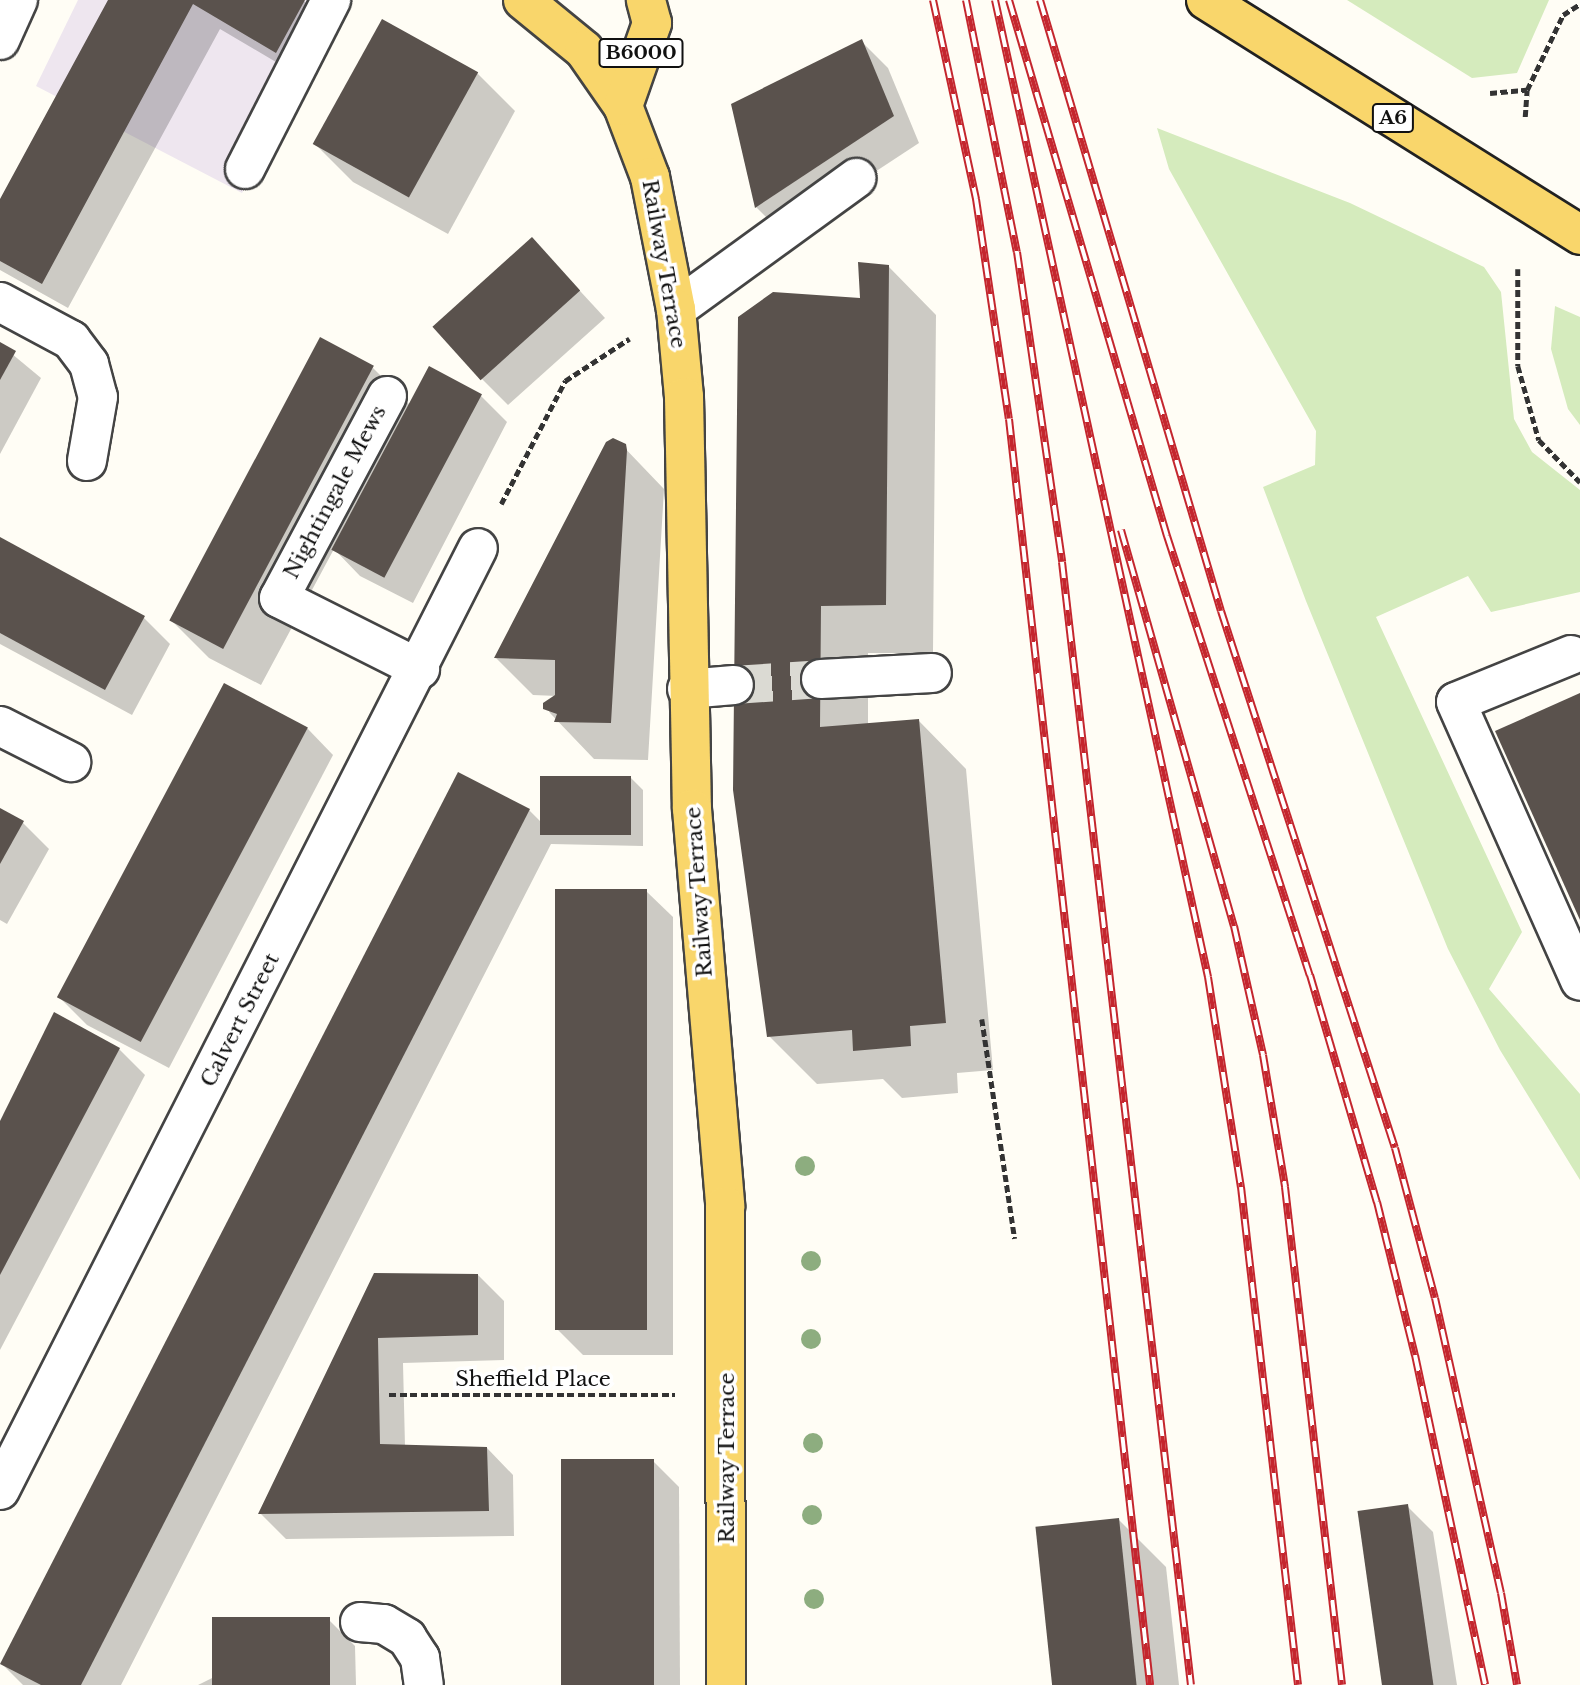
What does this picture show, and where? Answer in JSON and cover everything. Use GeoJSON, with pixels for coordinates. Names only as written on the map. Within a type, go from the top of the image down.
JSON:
{"type":"FeatureCollection","features":[{"type":"Feature","properties":{"kind":"main road","name":"B6000"},"geometry":{"type":"LineString","coordinates":[[523,0],[584,50],[623,106]]}},
{"type":"Feature","properties":{"kind":"main road","name":"B6000"},"geometry":{"type":"LineString","coordinates":[[623,106],[652,23],[646,0]]}},
{"type":"Feature","properties":{"kind":"main road","name":"A6"},"geometry":{"type":"LineString","coordinates":[[1206,0],[1580,235]]}},
{"type":"Feature","properties":{"kind":"main road","name":"Railway Terrace"},"geometry":{"type":"LineString","coordinates":[[623,106],[650,177],[676,309],[684,397],[687,689],[692,809],[725,1206],[726,1685]]}},
{"type":"Feature","properties":{"kind":"street"},"geometry":{"type":"LineString","coordinates":[[0,40],[18,0]]}},
{"type":"Feature","properties":{"kind":"street"},"geometry":{"type":"LineString","coordinates":[[244,169],[331,0]]}},
{"type":"Feature","properties":{"kind":"street"},"geometry":{"type":"LineString","coordinates":[[676,309],[856,177]]}},
{"type":"Feature","properties":{"kind":"street"},"geometry":{"type":"LineString","coordinates":[[0,302],[71,340],[89,364],[98,397],[87,461]]}},
{"type":"Feature","properties":{"kind":"street","name":"Nightingale Mews"},"geometry":{"type":"LineString","coordinates":[[387,396],[279,598],[420,669]]}},
{"type":"Feature","properties":{"kind":"street","name":"Calvert Street"},"geometry":{"type":"LineString","coordinates":[[0,1490],[420,669],[478,548]]}},
{"type":"Feature","properties":{"kind":"street"},"geometry":{"type":"LineString","coordinates":[[1571,655],[1456,702],[1580,981]]}},
{"type":"Feature","properties":{"kind":"street"},"geometry":{"type":"LineString","coordinates":[[821,679],[932,674]]}},
{"type":"Feature","properties":{"kind":"street"},"geometry":{"type":"LineString","coordinates":[[687,689],[734,685]]}},
{"type":"Feature","properties":{"kind":"street"},"geometry":{"type":"LineString","coordinates":[[0,726],[71,762]]}},
{"type":"Feature","properties":{"kind":"street"},"geometry":{"type":"LineString","coordinates":[[360,1622],[384,1624],[407,1638],[420,1658],[424,1685]]}},
{"type":"Feature","properties":{"kind":"path"},"geometry":{"type":"LineString","coordinates":[[1525,117],[1527,90],[1563,15],[1580,4]]}},
{"type":"Feature","properties":{"kind":"path"},"geometry":{"type":"LineString","coordinates":[[1490,93],[1527,90]]}},
{"type":"Feature","properties":{"kind":"path"},"geometry":{"type":"LineString","coordinates":[[1518,269],[1518,366],[1539,440],[1580,482]]}},
{"type":"Feature","properties":{"kind":"path"},"geometry":{"type":"LineString","coordinates":[[478,548],[565,381],[676,309]]}},
{"type":"Feature","properties":{"kind":"path"},"geometry":{"type":"LineString","coordinates":[[982,1019],[1015,1240]]}},
{"type":"Feature","properties":{"kind":"path","name":"Sheffield Place"},"geometry":{"type":"LineString","coordinates":[[388,1395],[678,1395]]}},
{"type":"Feature","properties":{"kind":"shaded area"},"geometry":{"type":"Polygon","coordinates":[[[78,0],[340,0],[242,193],[36,86],[78,0]]]}},
{"type":"Feature","properties":{"kind":"green space"},"geometry":{"type":"Polygon","coordinates":[[[1347,0],[1549,0],[1517,73],[1472,78],[1347,0]]]}},
{"type":"Feature","properties":{"kind":"green space"},"geometry":{"type":"Polygon","coordinates":[[[1157,128],[1350,203],[1484,267],[1501,292],[1514,419],[1532,452],[1580,490],[1580,592],[1491,612],[1468,576],[1376,617],[1522,932],[1489,989],[1580,1094],[1580,1180],[1500,1050],[1448,949],[1306,601],[1263,487],[1315,465],[1316,431],[1169,169],[1157,128]]]}},
{"type":"Feature","properties":{"kind":"green space"},"geometry":{"type":"Polygon","coordinates":[[[1555,306],[1580,317],[1580,425],[1568,409],[1551,349],[1555,306]]]}},
{"type":"Feature","properties":{"kind":"building"},"geometry":{"type":"Polygon","coordinates":[[[108,0],[305,0],[276,53],[193,4],[42,284],[0,261],[0,199],[108,0]]]}},
{"type":"Feature","properties":{"kind":"building"},"geometry":{"type":"Polygon","coordinates":[[[382,19],[478,72],[409,197],[313,144],[382,19]]]}},
{"type":"Feature","properties":{"kind":"building"},"geometry":{"type":"Polygon","coordinates":[[[862,39],[894,116],[755,208],[731,104],[862,39]]]}},
{"type":"Feature","properties":{"kind":"building"},"geometry":{"type":"Polygon","coordinates":[[[532,237],[580,291],[481,380],[432,327],[532,237]]]}},
{"type":"Feature","properties":{"kind":"building"},"geometry":{"type":"Polygon","coordinates":[[[858,262],[889,265],[886,605],[821,606],[820,727],[919,719],[946,1023],[910,1026],[911,1046],[853,1051],[852,1030],[767,1037],[733,790],[738,317],[773,292],[860,298],[858,262]]]}},
{"type":"Feature","properties":{"kind":"building"},"geometry":{"type":"Polygon","coordinates":[[[320,337],[374,366],[223,649],[169,620],[320,337]]]}},
{"type":"Feature","properties":{"kind":"building"},"geometry":{"type":"Polygon","coordinates":[[[0,342],[16,351],[0,380],[0,342]]]}},
{"type":"Feature","properties":{"kind":"building"},"geometry":{"type":"Polygon","coordinates":[[[429,366],[482,394],[384,578],[331,550],[429,366]]]}},
{"type":"Feature","properties":{"kind":"building"},"geometry":{"type":"Polygon","coordinates":[[[613,438],[626,444],[627,450],[611,723],[554,722],[557,714],[543,709],[543,703],[555,695],[555,660],[494,658],[606,442],[613,438]]]}},
{"type":"Feature","properties":{"kind":"building"},"geometry":{"type":"Polygon","coordinates":[[[0,537],[145,616],[105,690],[0,633],[0,537]]]}},
{"type":"Feature","properties":{"kind":"building"},"geometry":{"type":"Polygon","coordinates":[[[224,683],[308,728],[141,1042],[57,997],[224,683]]]}},
{"type":"Feature","properties":{"kind":"building"},"geometry":{"type":"Polygon","coordinates":[[[1580,693],[1580,920],[1495,731],[1580,693]]]}},
{"type":"Feature","properties":{"kind":"building"},"geometry":{"type":"Polygon","coordinates":[[[458,772],[530,809],[81,1685],[41,1685],[0,1664],[458,772]]]}},
{"type":"Feature","properties":{"kind":"building"},"geometry":{"type":"Polygon","coordinates":[[[540,776],[631,776],[631,835],[540,835],[540,776]]]}},
{"type":"Feature","properties":{"kind":"building"},"geometry":{"type":"Polygon","coordinates":[[[0,808],[24,821],[0,864],[0,808]]]}},
{"type":"Feature","properties":{"kind":"building"},"geometry":{"type":"Polygon","coordinates":[[[555,889],[647,889],[647,1330],[555,1330],[555,889]]]}},
{"type":"Feature","properties":{"kind":"building"},"geometry":{"type":"Polygon","coordinates":[[[54,1012],[120,1048],[0,1275],[0,1121],[54,1012]]]}},
{"type":"Feature","properties":{"kind":"building"},"geometry":{"type":"Polygon","coordinates":[[[374,1273],[478,1274],[478,1335],[378,1338],[380,1444],[487,1447],[489,1511],[258,1514],[374,1273]]]}},
{"type":"Feature","properties":{"kind":"building"},"geometry":{"type":"Polygon","coordinates":[[[561,1459],[654,1459],[654,1685],[561,1685],[561,1459]]]}},
{"type":"Feature","properties":{"kind":"building"},"geometry":{"type":"Polygon","coordinates":[[[1408,1504],[1433,1685],[1382,1685],[1357,1511],[1408,1504]]]}},
{"type":"Feature","properties":{"kind":"building"},"geometry":{"type":"Polygon","coordinates":[[[1119,1518],[1137,1685],[1052,1685],[1035,1527],[1119,1518]]]}},
{"type":"Feature","properties":{"kind":"building"},"geometry":{"type":"Polygon","coordinates":[[[212,1617],[330,1617],[330,1685],[212,1685],[212,1617]]]}},
{"type":"Feature","properties":{"kind":"tunnel"},"geometry":{"type":"LineString","coordinates":[[734,685],[821,679]]}},
{"type":"Feature","properties":{"kind":"railway"},"geometry":{"type":"LineString","coordinates":[[933,0],[976,199],[1009,419],[1150,1685]]}},
{"type":"Feature","properties":{"kind":"railway"},"geometry":{"type":"LineString","coordinates":[[966,0],[1017,252],[1062,562],[1191,1685]]}},
{"type":"Feature","properties":{"kind":"railway"},"geometry":{"type":"LineString","coordinates":[[995,0],[1208,977],[1241,1187],[1298,1685]]}},
{"type":"Feature","properties":{"kind":"railway"},"geometry":{"type":"LineString","coordinates":[[1009,0],[1167,536],[1310,975],[1377,1202],[1415,1355],[1485,1685]]}},
{"type":"Feature","properties":{"kind":"railway"},"geometry":{"type":"LineString","coordinates":[[1040,0],[1221,611],[1395,1148],[1435,1298],[1501,1593],[1517,1685]]}},
{"type":"Feature","properties":{"kind":"railway"},"geometry":{"type":"LineString","coordinates":[[1121,530],[1234,926],[1263,1055],[1285,1187],[1342,1685]]}}]}
